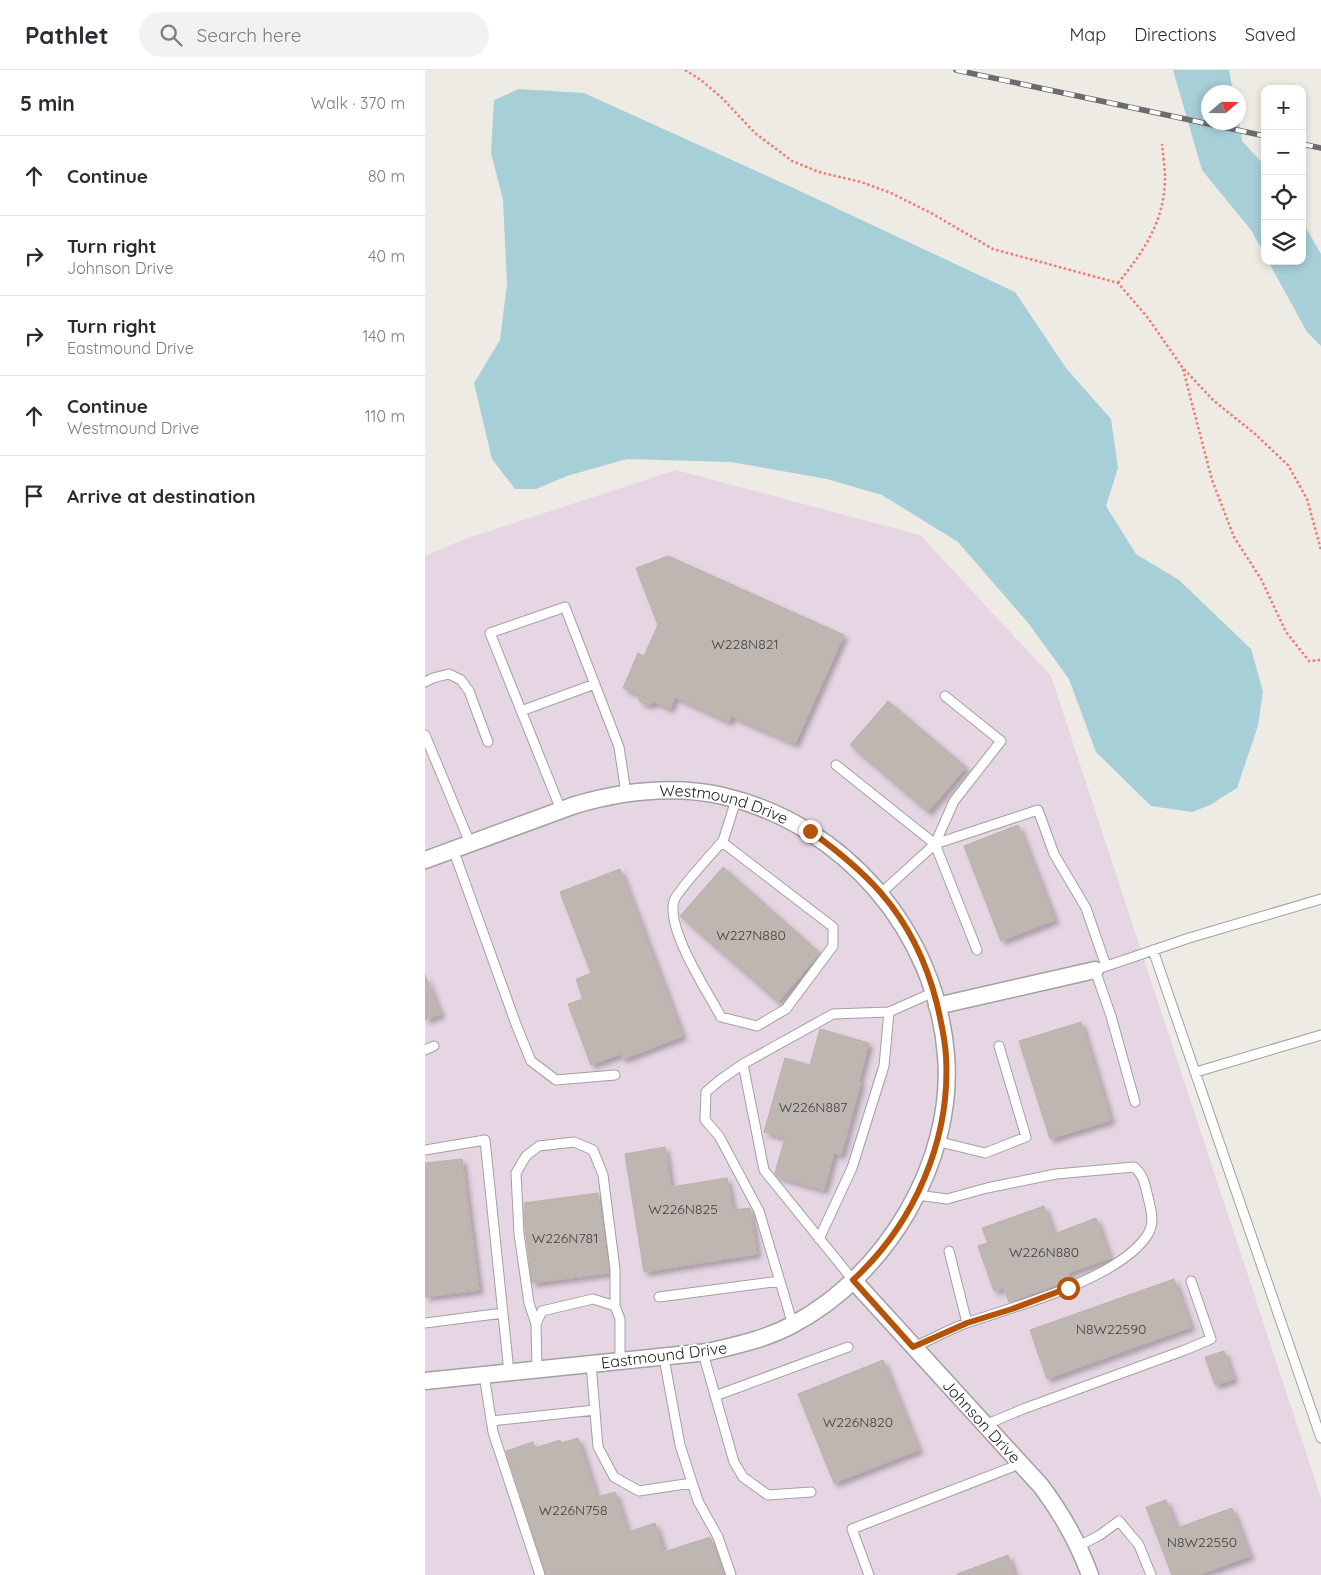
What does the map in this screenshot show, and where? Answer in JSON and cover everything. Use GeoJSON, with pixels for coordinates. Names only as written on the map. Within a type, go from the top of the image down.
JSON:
{"type":"FeatureCollection","features":[{"type":"Feature","properties":{"kind":"street","name":"Westmound Drive"},"geometry":{"type":"LineString","coordinates":[[425,860],[597,798],[626,793],[678,790],[723,796],[763,808],[810,831],[852,865],[881,893],[895,912],[913,941],[925,966],[936,999]]}},
{"type":"Feature","properties":{"kind":"street"},"geometry":{"type":"LineString","coordinates":[[936,999],[1101,968]]}},
{"type":"Feature","properties":{"kind":"street","name":"Eastmound Drive"},"geometry":{"type":"LineString","coordinates":[[425,1381],[703,1353],[774,1334],[811,1314],[853,1280],[879,1252],[899,1228],[917,1195],[936,1141],[946,1091],[947,1072],[943,1029],[936,999]]}},
{"type":"Feature","properties":{"kind":"street","name":"Johnson Drive"},"geometry":{"type":"LineString","coordinates":[[853,1280],[1041,1486],[1059,1509],[1079,1546],[1091,1575]]}},
{"type":"Feature","properties":{"kind":"lane"},"geometry":{"type":"LineString","coordinates":[[561,810],[490,633],[565,607],[619,747],[626,793]]}},
{"type":"Feature","properties":{"kind":"lane"},"geometry":{"type":"LineString","coordinates":[[425,682],[449,674],[461,680],[469,691],[488,742]]}},
{"type":"Feature","properties":{"kind":"lane"},"geometry":{"type":"LineString","coordinates":[[521,711],[595,684]]}},
{"type":"Feature","properties":{"kind":"lane"},"geometry":{"type":"LineString","coordinates":[[881,893],[935,844],[954,801],[1001,741],[945,696]]}},
{"type":"Feature","properties":{"kind":"lane"},"geometry":{"type":"LineString","coordinates":[[425,735],[470,843]]}},
{"type":"Feature","properties":{"kind":"lane"},"geometry":{"type":"LineString","coordinates":[[836,765],[935,844],[977,950]]}},
{"type":"Feature","properties":{"kind":"lane"},"geometry":{"type":"LineString","coordinates":[[722,842],[833,927],[833,946],[786,1009],[757,1026],[721,1017],[678,938],[672,916],[674,900],[722,842],[736,800]]}},
{"type":"Feature","properties":{"kind":"lane"},"geometry":{"type":"LineString","coordinates":[[935,844],[1038,810],[1054,854],[1086,908],[1111,1016],[1135,1102]]}},
{"type":"Feature","properties":{"kind":"lane"},"geometry":{"type":"LineString","coordinates":[[453,849],[531,1061],[556,1080],[615,1074]]}},
{"type":"Feature","properties":{"kind":"lane"},"geometry":{"type":"LineString","coordinates":[[1101,968],[1321,898]]}},
{"type":"Feature","properties":{"kind":"lane"},"geometry":{"type":"LineString","coordinates":[[1153,950],[1321,1438]]}},
{"type":"Feature","properties":{"kind":"lane"},"geometry":{"type":"LineString","coordinates":[[793,1325],[759,1211],[719,1136],[705,1120],[706,1092],[743,1064],[833,1014],[889,1012],[936,999]]}},
{"type":"Feature","properties":{"kind":"lane"},"geometry":{"type":"LineString","coordinates":[[819,1239],[852,1168],[864,1131],[884,1066],[889,1012]]}},
{"type":"Feature","properties":{"kind":"lane"},"geometry":{"type":"LineString","coordinates":[[1196,1072],[1321,1034]]}},
{"type":"Feature","properties":{"kind":"lane"},"geometry":{"type":"LineString","coordinates":[[425,1050],[434,1046]]}},
{"type":"Feature","properties":{"kind":"lane"},"geometry":{"type":"LineString","coordinates":[[936,1141],[985,1153],[1026,1138],[999,1046]]}},
{"type":"Feature","properties":{"kind":"lane"},"geometry":{"type":"LineString","coordinates":[[743,1064],[764,1170],[853,1280]]}},
{"type":"Feature","properties":{"kind":"lane"},"geometry":{"type":"LineString","coordinates":[[425,1150],[485,1140],[509,1372]]}},
{"type":"Feature","properties":{"kind":"lane"},"geometry":{"type":"LineString","coordinates":[[537,1369],[536,1324],[529,1303],[519,1234],[517,1173],[526,1156],[539,1146],[574,1142],[593,1150],[603,1175],[615,1268],[615,1306],[620,1319],[620,1362]]}},
{"type":"Feature","properties":{"kind":"lane"},"geometry":{"type":"LineString","coordinates":[[913,1347],[967,1323],[1012,1309],[1068,1288],[1115,1264],[1134,1250],[1148,1234],[1153,1218],[1141,1173],[1134,1167],[1057,1174],[987,1188],[947,1199],[917,1195]]}},
{"type":"Feature","properties":{"kind":"lane"},"geometry":{"type":"LineString","coordinates":[[949,1251],[967,1323]]}},
{"type":"Feature","properties":{"kind":"lane"},"geometry":{"type":"LineString","coordinates":[[659,1297],[780,1281]]}},
{"type":"Feature","properties":{"kind":"lane"},"geometry":{"type":"LineString","coordinates":[[985,1425],[1211,1339],[1191,1281]]}},
{"type":"Feature","properties":{"kind":"lane"},"geometry":{"type":"LineString","coordinates":[[536,1324],[542,1311],[593,1299],[615,1306]]}},
{"type":"Feature","properties":{"kind":"lane"},"geometry":{"type":"LineString","coordinates":[[425,1323],[503,1313]]}},
{"type":"Feature","properties":{"kind":"lane"},"geometry":{"type":"LineString","coordinates":[[715,1396],[848,1347]]}},
{"type":"Feature","properties":{"kind":"lane"},"geometry":{"type":"LineString","coordinates":[[703,1353],[734,1462],[743,1477],[768,1495],[811,1492]]}},
{"type":"Feature","properties":{"kind":"lane"},"geometry":{"type":"LineString","coordinates":[[664,1358],[680,1445],[699,1501],[718,1537],[731,1575]]}},
{"type":"Feature","properties":{"kind":"lane"},"geometry":{"type":"LineString","coordinates":[[591,1364],[598,1447],[614,1477],[639,1491],[692,1483]]}},
{"type":"Feature","properties":{"kind":"lane"},"geometry":{"type":"LineString","coordinates":[[484,1375],[493,1432],[540,1575]]}},
{"type":"Feature","properties":{"kind":"lane"},"geometry":{"type":"LineString","coordinates":[[491,1421],[595,1410]]}},
{"type":"Feature","properties":{"kind":"lane"},"geometry":{"type":"LineString","coordinates":[[869,1575],[852,1529],[1020,1464]]}},
{"type":"Feature","properties":{"kind":"lane"},"geometry":{"type":"LineString","coordinates":[[1079,1546],[1100,1535],[1119,1521],[1139,1545],[1151,1575]]}},
{"type":"Feature","properties":{"kind":"path"},"geometry":{"type":"LineString","coordinates":[[685,70],[701,80],[755,133],[792,161],[819,172],[861,182],[891,192],[993,249],[1118,283],[1148,318],[1182,367],[1214,401],[1254,434],[1288,466],[1307,500],[1321,550]]}},
{"type":"Feature","properties":{"kind":"path"},"geometry":{"type":"LineString","coordinates":[[1118,283],[1143,251],[1153,234],[1160,213],[1165,179],[1162,144]]}},
{"type":"Feature","properties":{"kind":"path"},"geometry":{"type":"LineString","coordinates":[[1182,367],[1212,480],[1234,537],[1261,579],[1285,632],[1309,661],[1321,660]]}},
{"type":"Feature","properties":{"kind":"shaded area"},"geometry":{"type":"Polygon","coordinates":[[[676,470],[920,535],[1051,676],[1321,1498],[1321,1575],[425,1575],[425,556],[462,540],[676,470]]]}},
{"type":"Feature","properties":{"kind":"water"},"geometry":{"type":"Polygon","coordinates":[[[1173,70],[1229,70],[1232,85],[1201,85],[1201,130],[1240,130],[1242,141],[1261,162],[1261,248],[1251,230],[1202,170],[1173,70]]]}},
{"type":"Feature","properties":{"kind":"water"},"geometry":{"type":"Polygon","coordinates":[[[519,89],[584,93],[787,185],[1015,292],[1066,368],[1111,419],[1118,468],[1106,506],[1136,554],[1179,580],[1251,649],[1263,691],[1258,726],[1237,788],[1210,805],[1192,812],[1151,806],[1096,752],[1069,679],[1029,624],[958,542],[882,495],[827,479],[731,462],[627,459],[567,476],[536,489],[515,489],[492,459],[474,383],[500,340],[507,284],[503,200],[491,153],[494,100],[519,89]]]}},
{"type":"Feature","properties":{"kind":"water"},"geometry":{"type":"Polygon","coordinates":[[[1306,228],[1321,254],[1321,346],[1307,332],[1270,265],[1306,265],[1306,228]]]}},
{"type":"Feature","properties":{"kind":"building"},"geometry":{"type":"Polygon","coordinates":[[[668,556],[844,635],[795,744],[731,716],[729,722],[675,697],[670,709],[655,702],[648,705],[640,702],[637,694],[623,688],[638,653],[644,656],[658,625],[636,568],[668,556]]]}},
{"type":"Feature","properties":{"kind":"building"},"geometry":{"type":"Polygon","coordinates":[[[888,701],[966,767],[928,812],[850,745],[888,701]]]}},
{"type":"Feature","properties":{"kind":"building"},"geometry":{"type":"Polygon","coordinates":[[[1018,825],[1055,920],[1001,941],[964,846],[1018,825]]]}},
{"type":"Feature","properties":{"kind":"building"},"geometry":{"type":"Polygon","coordinates":[[[723,867],[820,953],[778,1002],[680,916],[723,867]]]}},
{"type":"Feature","properties":{"kind":"building"},"geometry":{"type":"Polygon","coordinates":[[[620,869],[683,1036],[623,1059],[620,1054],[591,1065],[568,1004],[583,999],[576,979],[591,973],[560,892],[620,869]]]}},
{"type":"Feature","properties":{"kind":"building"},"geometry":{"type":"Polygon","coordinates":[[[425,975],[441,1014],[425,1020],[425,975]]]}},
{"type":"Feature","properties":{"kind":"building"},"geometry":{"type":"Polygon","coordinates":[[[1081,1022],[1111,1120],[1050,1139],[1019,1041],[1081,1022]]]}},
{"type":"Feature","properties":{"kind":"building"},"geometry":{"type":"Polygon","coordinates":[[[820,1029],[869,1043],[859,1081],[861,1082],[841,1155],[834,1153],[824,1190],[778,1177],[775,1173],[785,1138],[764,1132],[785,1058],[810,1065],[820,1029]]]}},
{"type":"Feature","properties":{"kind":"building"},"geometry":{"type":"Polygon","coordinates":[[[665,1147],[671,1187],[727,1178],[733,1210],[750,1208],[757,1254],[644,1272],[625,1154],[665,1147]]]}},
{"type":"Feature","properties":{"kind":"building"},"geometry":{"type":"Polygon","coordinates":[[[462,1159],[479,1290],[425,1297],[425,1163],[462,1159]]]}},
{"type":"Feature","properties":{"kind":"building"},"geometry":{"type":"Polygon","coordinates":[[[598,1193],[609,1273],[532,1283],[524,1203],[598,1193]]]}},
{"type":"Feature","properties":{"kind":"building"},"geometry":{"type":"Polygon","coordinates":[[[1044,1206],[1054,1234],[1096,1218],[1110,1258],[1068,1273],[1071,1280],[1009,1302],[1004,1288],[994,1291],[978,1246],[988,1243],[982,1228],[1044,1206]]]}},
{"type":"Feature","properties":{"kind":"building"},"geometry":{"type":"Polygon","coordinates":[[[1174,1279],[1191,1327],[1047,1379],[1030,1330],[1174,1279]]]}},
{"type":"Feature","properties":{"kind":"building"},"geometry":{"type":"Polygon","coordinates":[[[1224,1351],[1234,1379],[1215,1385],[1205,1357],[1224,1351]]]}},
{"type":"Feature","properties":{"kind":"building"},"geometry":{"type":"Polygon","coordinates":[[[883,1360],[919,1450],[834,1483],[798,1394],[883,1360]]]}},
{"type":"Feature","properties":{"kind":"building"},"geometry":{"type":"Polygon","coordinates":[[[578,1438],[597,1497],[615,1492],[628,1532],[655,1523],[664,1552],[710,1537],[723,1575],[546,1575],[506,1451],[533,1442],[535,1448],[560,1440],[561,1443],[578,1438]]]}},
{"type":"Feature","properties":{"kind":"building"},"geometry":{"type":"Polygon","coordinates":[[[1166,1500],[1177,1528],[1232,1508],[1250,1556],[1198,1575],[1172,1575],[1146,1507],[1166,1500]]]}},
{"type":"Feature","properties":{"kind":"building"},"geometry":{"type":"Polygon","coordinates":[[[1008,1555],[1015,1575],[957,1575],[957,1574],[1008,1555]]]}},
{"type":"Feature","properties":{"kind":"railway"},"geometry":{"type":"LineString","coordinates":[[956,70],[1261,135]]}},
{"type":"Feature","properties":{"kind":"railway"},"geometry":{"type":"LineString","coordinates":[[1306,145],[1321,148]]}},
{"type":"Feature","properties":{"kind":"route"},"geometry":{"type":"LineString","coordinates":[[810,831],[852,865],[881,893],[913,941],[933,988],[943,1029],[946,1055],[946,1091],[939,1132],[917,1195],[899,1228],[853,1280],[913,1347],[967,1323],[1012,1309],[1068,1288]]}}]}
